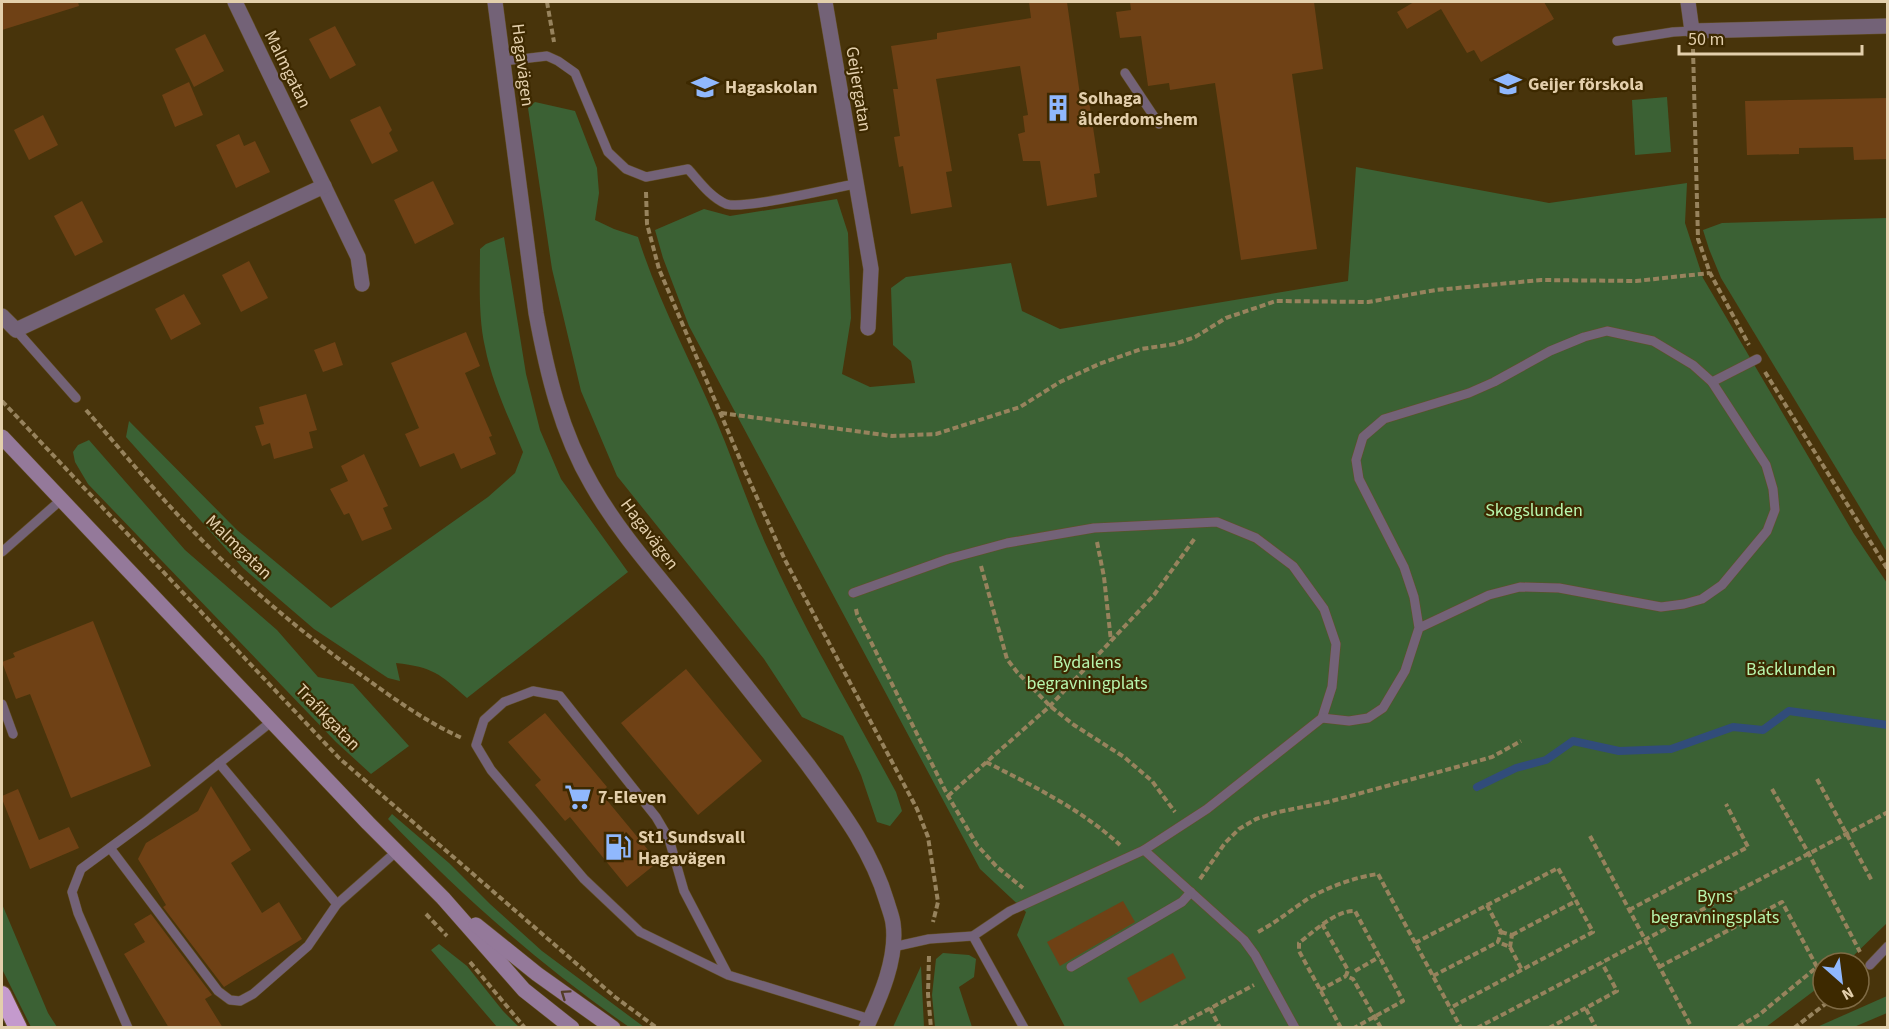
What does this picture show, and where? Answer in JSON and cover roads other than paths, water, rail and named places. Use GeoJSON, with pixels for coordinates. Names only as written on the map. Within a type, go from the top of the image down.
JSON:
{"type":"FeatureCollection","features":[{"type":"Feature","properties":{"kind":"highway"},"geometry":{"type":"LineString","coordinates":[[2,995],[18,1028]]}},
{"type":"Feature","properties":{"kind":"main road"},"geometry":{"type":"LineString","coordinates":[[2,437],[271,722],[443,898],[524,990],[572,1028]]}},
{"type":"Feature","properties":{"kind":"main road"},"geometry":{"type":"LineString","coordinates":[[443,898],[537,974],[613,1028]]}},
{"type":"Feature","properties":{"kind":"street","name":"Malmgatan"},"geometry":{"type":"LineString","coordinates":[[235,2],[358,257],[362,284]]}},
{"type":"Feature","properties":{"kind":"street","name":"Hagavägen"},"geometry":{"type":"LineString","coordinates":[[495,2],[540,336],[555,401],[572,447],[591,485],[617,525],[758,699],[842,811],[876,869],[893,923],[893,947],[885,979],[868,1023]]}},
{"type":"Feature","properties":{"kind":"street","name":"Geijergatan"},"geometry":{"type":"LineString","coordinates":[[825,2],[871,269],[868,328]]}},
{"type":"Feature","properties":{"kind":"street"},"geometry":{"type":"LineString","coordinates":[[1688,2],[1692,32],[1887,26]]}},
{"type":"Feature","properties":{"kind":"street"},"geometry":{"type":"LineString","coordinates":[[2,316],[16,330],[324,186]]}},
{"type":"Feature","properties":{"kind":"lane"},"geometry":{"type":"LineString","coordinates":[[1617,41],[1673,32],[1692,32]]}},
{"type":"Feature","properties":{"kind":"lane"},"geometry":{"type":"LineString","coordinates":[[503,61],[547,56],[575,73],[608,152],[626,169],[646,177],[688,169],[708,192],[728,204],[755,204],[855,184]]}},
{"type":"Feature","properties":{"kind":"lane"},"geometry":{"type":"LineString","coordinates":[[1125,73],[1159,124]]}},
{"type":"Feature","properties":{"kind":"lane"},"geometry":{"type":"LineString","coordinates":[[16,330],[76,398]]}},
{"type":"Feature","properties":{"kind":"lane"},"geometry":{"type":"LineString","coordinates":[[1322,718],[1349,721],[1368,718],[1383,708],[1405,671],[1419,628],[1414,597],[1404,567],[1359,479],[1356,460],[1364,437],[1384,419],[1468,393],[1550,351],[1584,337],[1607,331],[1653,341],[1693,366],[1712,382],[1766,465],[1773,489],[1775,510],[1767,531],[1722,585],[1702,599],[1661,607],[1559,588],[1520,587],[1489,595],[1419,628]]}},
{"type":"Feature","properties":{"kind":"lane"},"geometry":{"type":"LineString","coordinates":[[1712,382],[1757,359]]}},
{"type":"Feature","properties":{"kind":"lane"},"geometry":{"type":"LineString","coordinates":[[2,552],[62,499]]}},
{"type":"Feature","properties":{"kind":"lane"},"geometry":{"type":"LineString","coordinates":[[853,593],[948,559],[1007,543],[1094,528],[1217,522],[1256,538],[1293,566],[1324,609],[1336,644],[1332,687],[1322,718],[1207,809],[1144,850],[1010,911],[973,936],[929,939],[893,947]]}},
{"type":"Feature","properties":{"kind":"lane"},"geometry":{"type":"LineString","coordinates":[[728,975],[684,891],[669,839],[656,817],[560,696],[533,692],[504,702],[484,720],[476,744],[491,770],[584,879],[640,932],[728,975],[868,1023]]}},
{"type":"Feature","properties":{"kind":"lane"},"geometry":{"type":"LineString","coordinates":[[2,704],[13,734]]}},
{"type":"Feature","properties":{"kind":"lane"},"geometry":{"type":"LineString","coordinates":[[128,1028],[78,913],[72,892],[81,868],[110,848],[271,722]]}},
{"type":"Feature","properties":{"kind":"lane"},"geometry":{"type":"LineString","coordinates":[[219,763],[337,904]]}},
{"type":"Feature","properties":{"kind":"lane"},"geometry":{"type":"LineString","coordinates":[[110,848],[218,991],[230,1000],[240,1001],[254,994],[308,946],[337,904],[397,851]]}},
{"type":"Feature","properties":{"kind":"lane"},"geometry":{"type":"LineString","coordinates":[[1144,850],[1244,939],[1295,1028]]}},
{"type":"Feature","properties":{"kind":"lane"},"geometry":{"type":"LineString","coordinates":[[1071,967],[1182,902],[1191,892]]}},
{"type":"Feature","properties":{"kind":"lane"},"geometry":{"type":"LineString","coordinates":[[973,936],[1024,1028]]}},
{"type":"Feature","properties":{"kind":"lane"},"geometry":{"type":"LineString","coordinates":[[1871,964],[1887,946]]}},
{"type":"Feature","properties":{"kind":"waterway"},"geometry":{"type":"LineString","coordinates":[[1477,787],[1516,768],[1546,760],[1573,741],[1619,751],[1671,749],[1733,727],[1763,730],[1789,711],[1888,725]]}},
{"type":"Feature","properties":{"kind":"place","name":"Geijer förskola"},"geometry":{"type":"Point","coordinates":[1508,84]}},
{"type":"Feature","properties":{"kind":"place","name":"Hagaskolan"},"geometry":{"type":"Point","coordinates":[705,87]}},
{"type":"Feature","properties":{"kind":"place","name":"Solhaga ålderdomshem"},"geometry":{"type":"Point","coordinates":[1058,108]}},
{"type":"Feature","properties":{"kind":"place","name":"7-Eleven"},"geometry":{"type":"Point","coordinates":[578,797]}},
{"type":"Feature","properties":{"kind":"place","name":"St1 Sundsvall Hagavägen"},"geometry":{"type":"Point","coordinates":[618,847]}},
{"type":"Feature","properties":{"kind":"park label","name":"Skogslunden"},"geometry":{"type":"Point","coordinates":[1534,510]}},
{"type":"Feature","properties":{"kind":"park label","name":"Bäcklunden"},"geometry":{"type":"Point","coordinates":[1791,669]}},
{"type":"Feature","properties":{"kind":"park label","name":"Bydalens begravningplats"},"geometry":{"type":"Point","coordinates":[1087,672]}},
{"type":"Feature","properties":{"kind":"park label","name":"Byns begravningsplats"},"geometry":{"type":"Point","coordinates":[1715,906]}}]}
